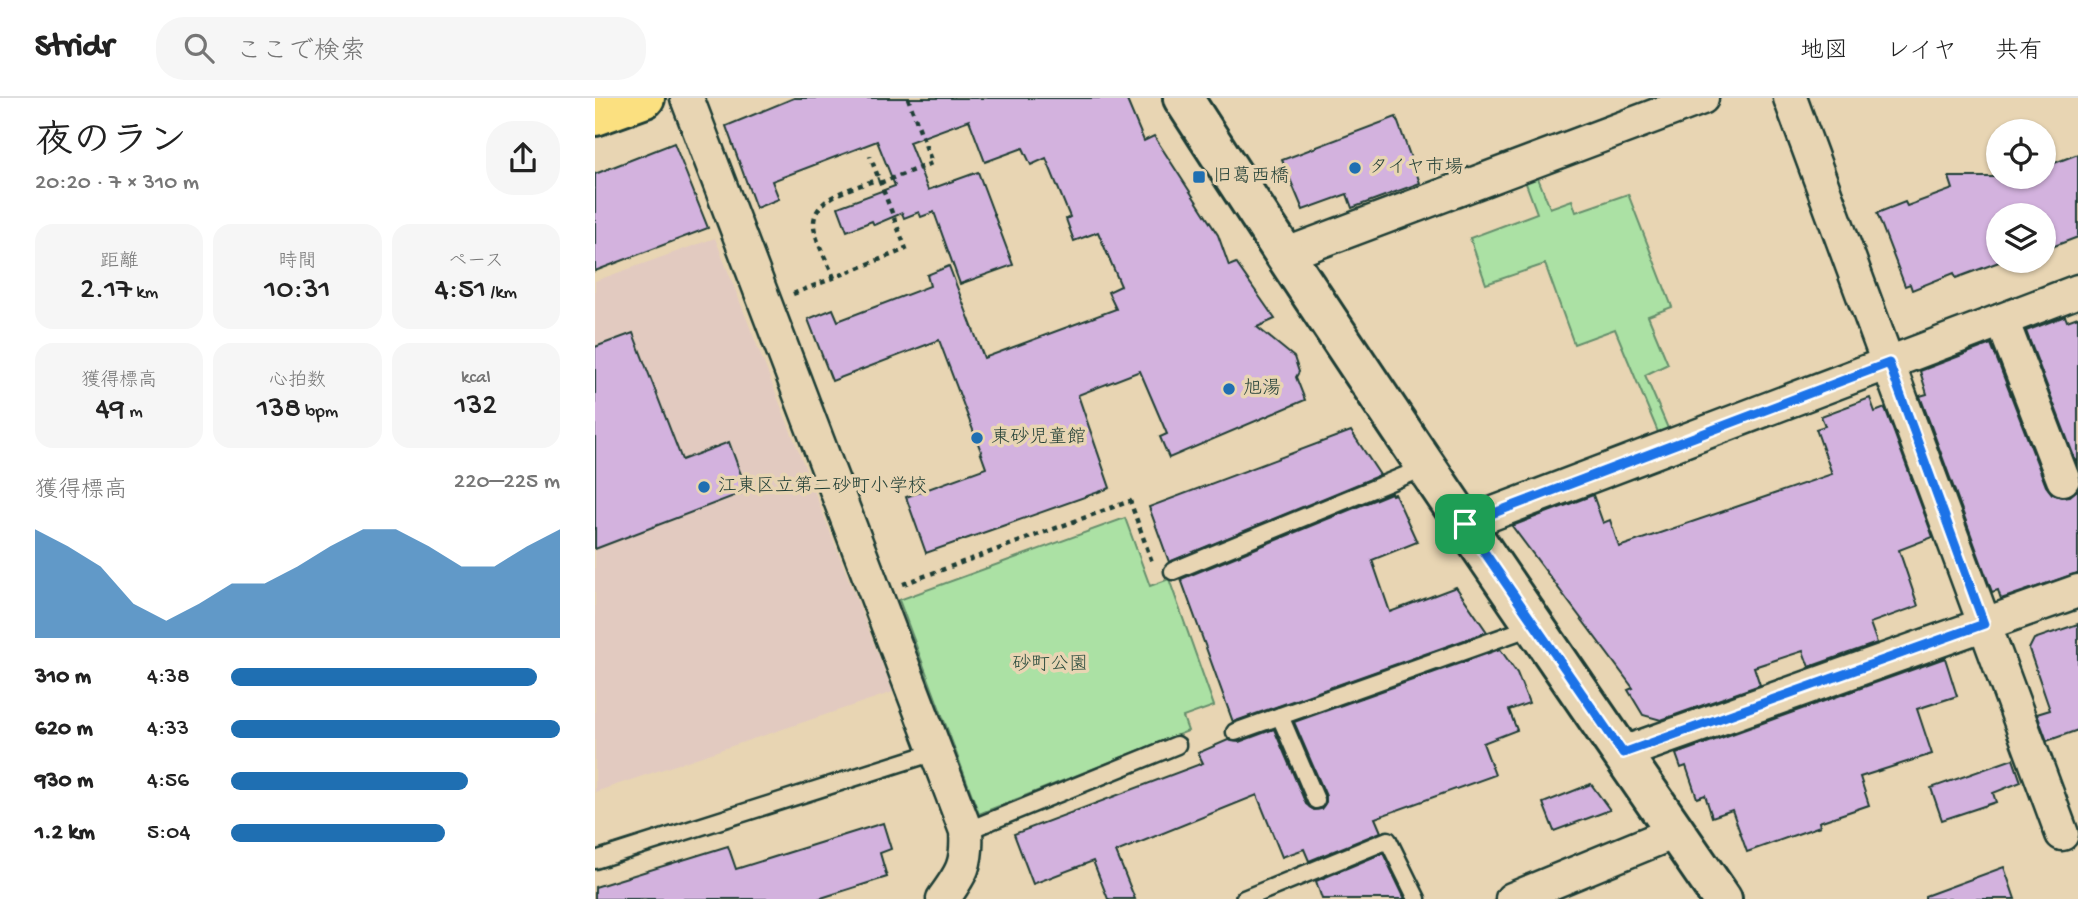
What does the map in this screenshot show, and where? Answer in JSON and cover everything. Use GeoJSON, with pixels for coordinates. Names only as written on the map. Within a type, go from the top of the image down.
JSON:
{"type":"FeatureCollection","features":[{"type":"Feature","properties":{"kind":"main road"},"geometry":{"type":"LineString","coordinates":[[596,113],[645,98]]}},
{"type":"Feature","properties":{"kind":"street"},"geometry":{"type":"LineString","coordinates":[[687,98],[966,831],[967,856],[957,879],[943,899]]}},
{"type":"Feature","properties":{"kind":"street"},"geometry":{"type":"LineString","coordinates":[[1183,98],[1426,467],[1722,899]]}},
{"type":"Feature","properties":{"kind":"street"},"geometry":{"type":"LineString","coordinates":[[1284,255],[1702,98]]}},
{"type":"Feature","properties":{"kind":"street"},"geometry":{"type":"LineString","coordinates":[[1790,98],[2062,834]]}},
{"type":"Feature","properties":{"kind":"street"},"geometry":{"type":"LineString","coordinates":[[1465,524],[2078,291]]}},
{"type":"Feature","properties":{"kind":"street"},"geometry":{"type":"LineString","coordinates":[[2002,320],[2063,479]]}},
{"type":"Feature","properties":{"kind":"street"},"geometry":{"type":"LineString","coordinates":[[1623,753],[2078,591]]}},
{"type":"Feature","properties":{"kind":"street"},"geometry":{"type":"LineString","coordinates":[[1512,899],[1675,832]]}},
{"type":"Feature","properties":{"kind":"lane"},"geometry":{"type":"LineString","coordinates":[[1173,571],[1426,467]]}},
{"type":"Feature","properties":{"kind":"lane"},"geometry":{"type":"LineString","coordinates":[[1235,732],[1534,626]]}},
{"type":"Feature","properties":{"kind":"lane"},"geometry":{"type":"LineString","coordinates":[[1280,716],[1316,800]]}},
{"type":"Feature","properties":{"kind":"lane"},"geometry":{"type":"LineString","coordinates":[[966,831],[1178,745]]}},
{"type":"Feature","properties":{"kind":"lane"},"geometry":{"type":"LineString","coordinates":[[595,860],[937,751]]}},
{"type":"Feature","properties":{"kind":"lane"},"geometry":{"type":"LineString","coordinates":[[1244,899],[1388,840],[1417,899]]}},
{"type":"Feature","properties":{"kind":"path"},"geometry":{"type":"LineString","coordinates":[[834,278],[814,230],[815,214],[825,200],[932,163],[908,98]]}},
{"type":"Feature","properties":{"kind":"path"},"geometry":{"type":"LineString","coordinates":[[790,295],[907,249],[870,156]]}},
{"type":"Feature","properties":{"kind":"path"},"geometry":{"type":"LineString","coordinates":[[901,585],[1129,501],[1157,577],[1173,571]]}},
{"type":"Feature","properties":{"kind":"shaded area","name":"江東区立第二砂町小学校"},"geometry":{"type":"Polygon","coordinates":[[[715,238],[893,692],[595,792],[595,281],[715,238]]]}},
{"type":"Feature","properties":{"kind":"green space"},"geometry":{"type":"Polygon","coordinates":[[[1536,173],[1550,208],[1572,200],[1576,212],[1628,194],[1672,307],[1648,316],[1668,364],[1645,375],[1670,433],[1660,437],[1615,329],[1574,344],[1545,264],[1486,284],[1470,238],[1537,213],[1524,178],[1536,173]]]}},
{"type":"Feature","properties":{"kind":"green space","name":"砂町公園"},"geometry":{"type":"Polygon","coordinates":[[[1125,518],[1150,586],[1169,579],[1214,706],[1183,717],[1188,731],[979,814],[899,600],[1125,518]]]}},
{"type":"Feature","properties":{"kind":"building"},"geometry":{"type":"Polygon","coordinates":[[[794,98],[1126,98],[1144,141],[1154,136],[1218,235],[1229,266],[1236,263],[1275,319],[1257,327],[1294,357],[1299,372],[1296,377],[1305,400],[1169,458],[1160,437],[1167,434],[1140,371],[1078,395],[1110,488],[926,553],[906,497],[986,468],[939,340],[832,381],[808,319],[833,309],[838,321],[930,286],[927,275],[949,266],[984,358],[1116,309],[1108,292],[1121,286],[1098,232],[1074,241],[1066,219],[1070,217],[1046,158],[1031,165],[1023,148],[985,162],[969,120],[909,142],[928,190],[978,172],[1013,265],[960,284],[934,212],[921,217],[919,212],[904,218],[902,213],[874,225],[872,221],[847,231],[838,207],[895,186],[877,141],[772,181],[779,199],[756,208],[726,126],[794,98]]]}},
{"type":"Feature","properties":{"kind":"building"},"geometry":{"type":"Polygon","coordinates":[[[1396,117],[1420,183],[1352,208],[1347,194],[1303,210],[1282,160],[1396,117]]]}},
{"type":"Feature","properties":{"kind":"building"},"geometry":{"type":"Polygon","coordinates":[[[674,143],[708,228],[595,271],[595,174],[674,143]]]}},
{"type":"Feature","properties":{"kind":"building"},"geometry":{"type":"Polygon","coordinates":[[[2078,154],[2078,237],[2056,245],[2056,203],[1986,203],[1986,267],[1956,278],[1954,273],[1912,290],[1910,284],[1905,286],[1877,213],[1905,202],[1907,206],[1953,189],[1949,177],[1986,177],[1986,189],[2056,189],[2056,162],[2078,154]]]}},
{"type":"Feature","properties":{"kind":"building"},"geometry":{"type":"Polygon","coordinates":[[[2065,316],[2067,321],[2078,317],[2078,467],[2026,331],[2065,316]]]}},
{"type":"Feature","properties":{"kind":"building"},"geometry":{"type":"Polygon","coordinates":[[[633,333],[682,460],[729,442],[747,491],[595,549],[595,347],[633,333]]]}},
{"type":"Feature","properties":{"kind":"building"},"geometry":{"type":"Polygon","coordinates":[[[1991,344],[2046,486],[2052,494],[2061,497],[2070,496],[2078,489],[2078,573],[2001,599],[1998,590],[1992,592],[1920,396],[1927,394],[1920,371],[1991,344]]]}},
{"type":"Feature","properties":{"kind":"building"},"geometry":{"type":"Polygon","coordinates":[[[1870,398],[1875,412],[1885,408],[1933,537],[1899,550],[1918,606],[1870,623],[1877,643],[1809,667],[1803,651],[1754,667],[1760,685],[1661,720],[1643,715],[1628,690],[1633,688],[1512,526],[1593,495],[1603,523],[1610,520],[1619,547],[1832,474],[1816,429],[1825,426],[1821,416],[1870,398]]]}},
{"type":"Feature","properties":{"kind":"building"},"geometry":{"type":"Polygon","coordinates":[[[1351,431],[1380,475],[1169,562],[1149,507],[1351,431]]]}},
{"type":"Feature","properties":{"kind":"building"},"geometry":{"type":"Polygon","coordinates":[[[1391,493],[1395,494],[1417,542],[1372,560],[1390,612],[1456,587],[1487,632],[1233,722],[1181,579],[1391,493]]]}},
{"type":"Feature","properties":{"kind":"building"},"geometry":{"type":"Polygon","coordinates":[[[2078,624],[2078,730],[2047,741],[2037,714],[2050,710],[2029,649],[2034,639],[2078,624]]]}},
{"type":"Feature","properties":{"kind":"building"},"geometry":{"type":"Polygon","coordinates":[[[1500,649],[1517,673],[1529,703],[1509,710],[1517,730],[1483,743],[1495,775],[1375,818],[1381,832],[1309,861],[1304,849],[1282,857],[1257,795],[1116,852],[1135,899],[1108,899],[1093,861],[1033,884],[1014,834],[1203,763],[1198,753],[1228,740],[1239,742],[1274,729],[1306,804],[1314,810],[1321,809],[1326,802],[1326,796],[1294,722],[1500,649]]]}},
{"type":"Feature","properties":{"kind":"building"},"geometry":{"type":"Polygon","coordinates":[[[1945,658],[1957,696],[1917,709],[1932,754],[1860,777],[1869,805],[1819,822],[1820,826],[1747,852],[1732,810],[1712,817],[1705,795],[1697,798],[1686,766],[1681,768],[1676,754],[1945,658]]]}},
{"type":"Feature","properties":{"kind":"building"},"geometry":{"type":"Polygon","coordinates":[[[2013,759],[2021,782],[1993,793],[1996,802],[1942,820],[1931,788],[2013,759]]]}},
{"type":"Feature","properties":{"kind":"building"},"geometry":{"type":"Polygon","coordinates":[[[1591,784],[1610,810],[1554,831],[1543,803],[1591,784]]]}},
{"type":"Feature","properties":{"kind":"building"},"geometry":{"type":"Polygon","coordinates":[[[883,823],[891,849],[880,853],[887,877],[818,899],[595,899],[595,887],[728,846],[736,869],[883,823]]]}},
{"type":"Feature","properties":{"kind":"building"},"geometry":{"type":"Polygon","coordinates":[[[1383,853],[1405,899],[1322,899],[1316,881],[1383,853]]]}},
{"type":"Feature","properties":{"kind":"building"},"geometry":{"type":"Polygon","coordinates":[[[2004,867],[2015,899],[1925,899],[1925,896],[2004,867]]]}},
{"type":"Feature","properties":{"kind":"place","name":"タイヤ市場"},"geometry":{"type":"Point","coordinates":[1355,168]}},
{"type":"Feature","properties":{"kind":"place","name":"旧葛西橋"},"geometry":{"type":"Point","coordinates":[1199,177]}},
{"type":"Feature","properties":{"kind":"place","name":"旭湯"},"geometry":{"type":"Point","coordinates":[1229,389]}},
{"type":"Feature","properties":{"kind":"place","name":"東砂児童館"},"geometry":{"type":"Point","coordinates":[977,438]}},
{"type":"Feature","properties":{"kind":"place","name":"江東区立第二砂町小学校"},"geometry":{"type":"Point","coordinates":[704,487]}},
{"type":"Feature","properties":{"kind":"route"},"geometry":{"type":"LineString","coordinates":[[1889,363],[1984,624],[1623,753],[1465,524],[1889,363]]}}]}
